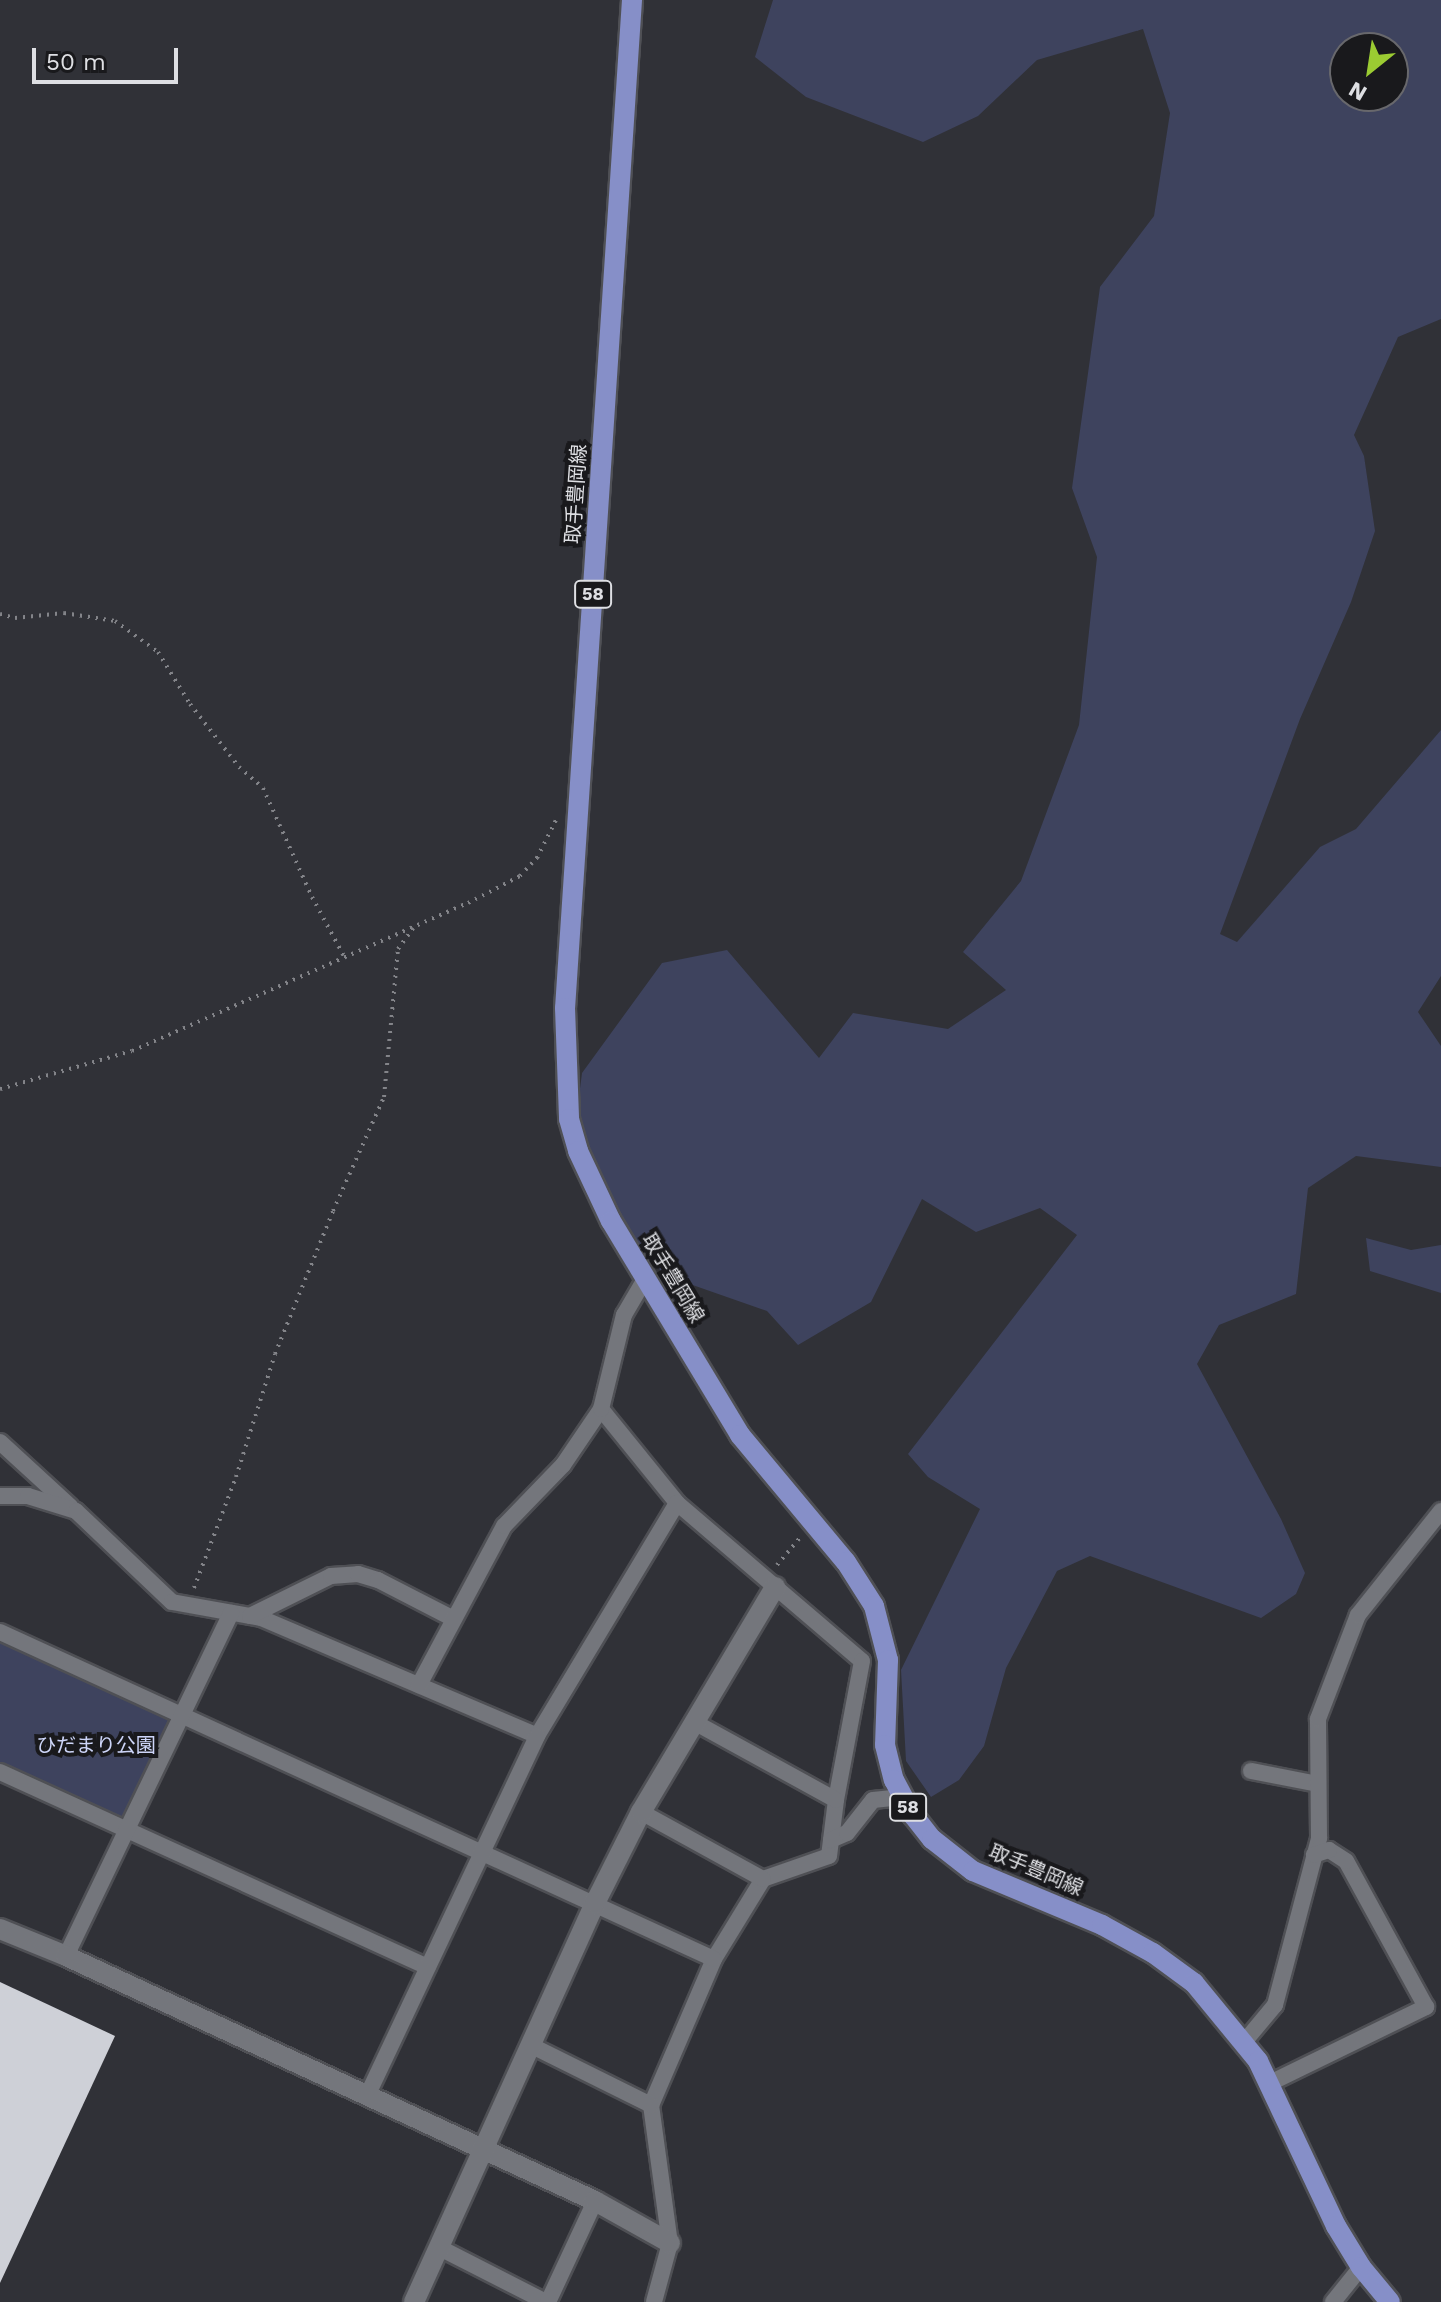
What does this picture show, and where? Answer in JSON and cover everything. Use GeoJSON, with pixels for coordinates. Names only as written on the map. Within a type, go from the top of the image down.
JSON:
{"type":"FeatureCollection","features":[{"type":"Feature","properties":{"kind":"main road","name":"取手豊岡線"},"geometry":{"type":"LineString","coordinates":[[632,0],[565,1008],[569,1119],[581,1159],[611,1221],[740,1435],[846,1562],[874,1606],[888,1660],[885,1745],[902,1797],[922,1827],[948,1853],[973,1871],[1102,1925],[1153,1953],[1194,1983],[1245,2041],[1270,2083],[1311,2179],[1361,2267],[1390,2302]]}},
{"type":"Feature","properties":{"kind":"street"},"geometry":{"type":"LineString","coordinates":[[419,1685],[504,1526],[563,1465],[601,1409],[624,1315],[645,1279]]}},
{"type":"Feature","properties":{"kind":"street"},"geometry":{"type":"LineString","coordinates":[[601,1409],[677,1503],[862,1661],[836,1800],[829,1856],[763,1879],[714,1959],[651,2105],[670,2243],[654,2302]]}},
{"type":"Feature","properties":{"kind":"street"},"geometry":{"type":"LineString","coordinates":[[0,1442],[172,1602],[250,1616],[537,1736]]}},
{"type":"Feature","properties":{"kind":"street"},"geometry":{"type":"LineString","coordinates":[[0,1496],[28,1496],[76,1511]]}},
{"type":"Feature","properties":{"kind":"street"},"geometry":{"type":"LineString","coordinates":[[367,2096],[537,1736],[677,1503]]}},
{"type":"Feature","properties":{"kind":"street"},"geometry":{"type":"LineString","coordinates":[[1245,2041],[1275,2005],[1319,1838],[1318,1719],[1358,1615],[1441,1511]]}},
{"type":"Feature","properties":{"kind":"street"},"geometry":{"type":"LineString","coordinates":[[250,1616],[331,1576],[358,1574],[378,1580],[454,1619]]}},
{"type":"Feature","properties":{"kind":"street"},"geometry":{"type":"LineString","coordinates":[[414,2302],[595,1903],[641,1812],[770,1583]]}},
{"type":"Feature","properties":{"kind":"street"},"geometry":{"type":"LineString","coordinates":[[66,1956],[231,1613]]}},
{"type":"Feature","properties":{"kind":"street"},"geometry":{"type":"LineString","coordinates":[[0,1632],[483,1850],[714,1959]]}},
{"type":"Feature","properties":{"kind":"street"},"geometry":{"type":"LineString","coordinates":[[694,1722],[836,1800]]}},
{"type":"Feature","properties":{"kind":"street"},"geometry":{"type":"LineString","coordinates":[[1251,1771],[1318,1784]]}},
{"type":"Feature","properties":{"kind":"street"},"geometry":{"type":"LineString","coordinates":[[0,1772],[428,1967]]}},
{"type":"Feature","properties":{"kind":"street"},"geometry":{"type":"LineString","coordinates":[[831,1840],[847,1833],[873,1800],[902,1797]]}},
{"type":"Feature","properties":{"kind":"street"},"geometry":{"type":"LineString","coordinates":[[641,1812],[763,1879]]}},
{"type":"Feature","properties":{"kind":"street"},"geometry":{"type":"LineString","coordinates":[[1270,2083],[1426,2007],[1346,1861],[1329,1850],[1314,1855]]}},
{"type":"Feature","properties":{"kind":"street"},"geometry":{"type":"LineString","coordinates":[[0,1929],[66,1956],[595,2201],[670,2243]]}},
{"type":"Feature","properties":{"kind":"street"},"geometry":{"type":"LineString","coordinates":[[532,2046],[651,2105]]}},
{"type":"Feature","properties":{"kind":"street"},"geometry":{"type":"LineString","coordinates":[[440,2248],[547,2302],[595,2201]]}},
{"type":"Feature","properties":{"kind":"street"},"geometry":{"type":"LineString","coordinates":[[1333,2302],[1361,2267]]}},
{"type":"Feature","properties":{"kind":"path"},"geometry":{"type":"LineString","coordinates":[[0,614],[15,618],[64,613],[115,621],[158,652],[200,717],[239,767],[263,788],[312,897],[345,958]]}},
{"type":"Feature","properties":{"kind":"path"},"geometry":{"type":"LineString","coordinates":[[0,1089],[132,1051],[413,928],[520,876],[537,858],[560,812]]}},
{"type":"Feature","properties":{"kind":"path"},"geometry":{"type":"LineString","coordinates":[[188,1605],[236,1477],[275,1354],[333,1211],[384,1097],[398,949],[413,928]]}},
{"type":"Feature","properties":{"kind":"path"},"geometry":{"type":"LineString","coordinates":[[770,1583],[803,1535]]}},
{"type":"Feature","properties":{"kind":"green space"},"geometry":{"type":"Polygon","coordinates":[[[773,0],[1441,0],[1441,319],[1398,337],[1354,435],[1364,456],[1375,531],[1351,602],[1300,719],[1220,934],[1237,942],[1320,847],[1356,829],[1441,730],[1441,976],[1418,1012],[1441,1046],[1441,1167],[1356,1156],[1308,1188],[1296,1294],[1219,1325],[1197,1364],[1281,1519],[1305,1573],[1296,1594],[1261,1618],[1090,1556],[1057,1571],[1006,1668],[984,1746],[959,1780],[931,1797],[906,1761],[901,1670],[980,1509],[928,1477],[908,1454],[1077,1235],[1040,1208],[976,1232],[922,1199],[871,1302],[798,1345],[767,1311],[664,1275],[622,1221],[590,1154],[577,1112],[582,1073],[662,963],[727,950],[819,1058],[853,1013],[948,1029],[1006,990],[963,952],[1021,881],[1079,725],[1097,557],[1072,488],[1100,287],[1154,216],[1170,113],[1143,29],[1037,60],[978,116],[923,142],[806,97],[755,57],[773,0]]]}},
{"type":"Feature","properties":{"kind":"green space"},"geometry":{"type":"Polygon","coordinates":[[[1366,1238],[1411,1250],[1441,1245],[1441,1293],[1370,1271],[1366,1238]]]}},
{"type":"Feature","properties":{"kind":"green space","name":"ひだまり公園"},"geometry":{"type":"Polygon","coordinates":[[[0,1632],[183,1713],[128,1831],[0,1772],[0,1632]]]}},
{"type":"Feature","properties":{"kind":"building"},"geometry":{"type":"Polygon","coordinates":[[[0,1982],[115,2036],[0,2283],[0,1982]]]}}]}
